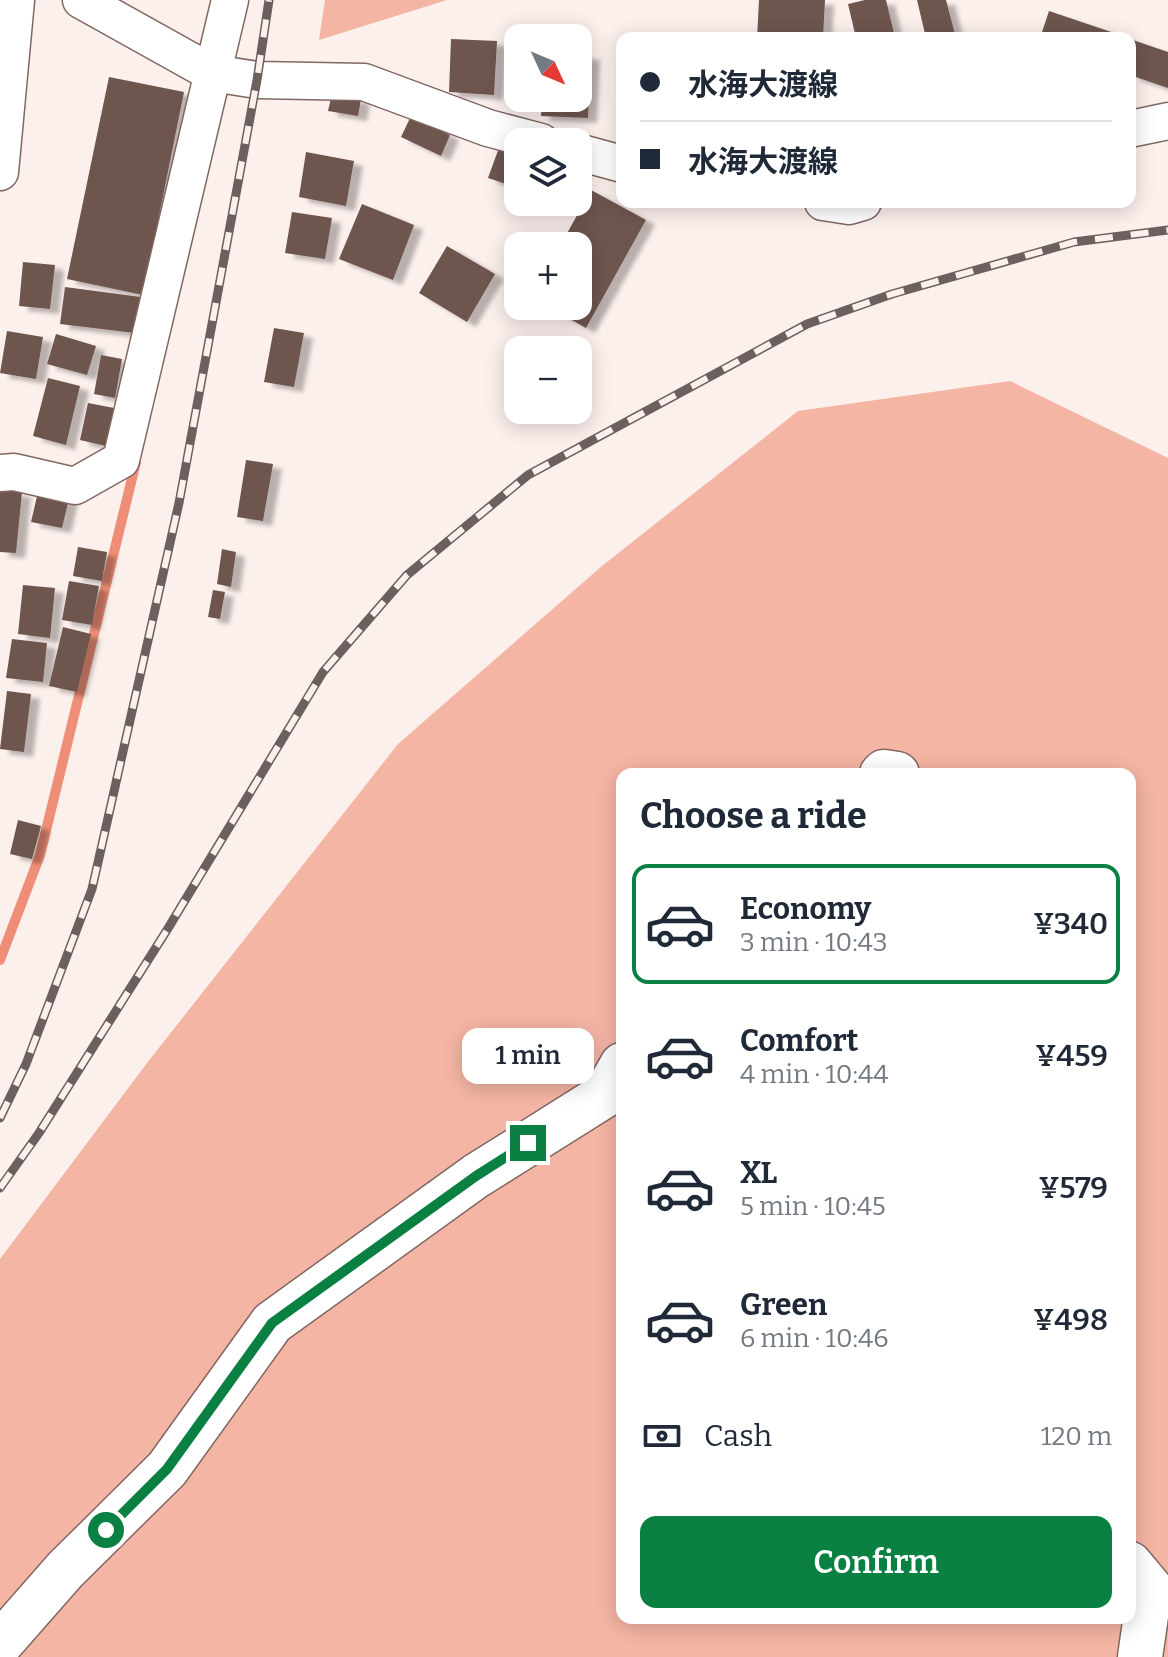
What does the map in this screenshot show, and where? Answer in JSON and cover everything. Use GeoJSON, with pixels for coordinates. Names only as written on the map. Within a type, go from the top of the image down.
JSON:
{"type":"FeatureCollection","features":[{"type":"Feature","properties":{"kind":"main road"},"geometry":{"type":"LineString","coordinates":[[0,1644],[65,1570],[167,1469],[272,1323],[476,1176],[605,1095],[616,1076]]}},
{"type":"Feature","properties":{"kind":"main road"},"geometry":{"type":"LineString","coordinates":[[1136,1571],[1150,1588],[1140,1657]]}},
{"type":"Feature","properties":{"kind":"street"},"geometry":{"type":"LineString","coordinates":[[0,172],[16,0]]}},
{"type":"Feature","properties":{"kind":"street"},"geometry":{"type":"LineString","coordinates":[[81,0],[212,73],[257,80],[364,82],[504,132]]}},
{"type":"Feature","properties":{"kind":"street"},"geometry":{"type":"LineString","coordinates":[[0,473],[14,472],[75,486],[121,460],[230,0]]}},
{"type":"Feature","properties":{"kind":"street"},"geometry":{"type":"LineString","coordinates":[[1136,128],[1168,121]]}},
{"type":"Feature","properties":{"kind":"street"},"geometry":{"type":"LineString","coordinates":[[592,156],[616,162]]}},
{"type":"Feature","properties":{"kind":"shaded area"},"geometry":{"type":"Polygon","coordinates":[[[325,0],[447,0],[319,40],[325,0]]]}},
{"type":"Feature","properties":{"kind":"shaded area"},"geometry":{"type":"Polygon","coordinates":[[[1010,381],[1168,458],[1168,1657],[0,1657],[0,1259],[147,1063],[398,744],[602,566],[798,411],[1010,381]]]}},
{"type":"Feature","properties":{"kind":"building"},"geometry":{"type":"Polygon","coordinates":[[[759,0],[825,0],[823,32],[757,32],[759,0]]]}},
{"type":"Feature","properties":{"kind":"building"},"geometry":{"type":"Polygon","coordinates":[[[886,0],[894,32],[855,32],[848,4],[886,0]]]}},
{"type":"Feature","properties":{"kind":"building"},"geometry":{"type":"Polygon","coordinates":[[[917,0],[946,0],[954,32],[925,32],[917,0]]]}},
{"type":"Feature","properties":{"kind":"building"},"geometry":{"type":"Polygon","coordinates":[[[1049,11],[1111,32],[1042,32],[1049,11]]]}},
{"type":"Feature","properties":{"kind":"building"},"geometry":{"type":"Polygon","coordinates":[[[451,39],[497,41],[494,95],[449,92],[451,39]]]}},
{"type":"Feature","properties":{"kind":"building"},"geometry":{"type":"Polygon","coordinates":[[[1136,41],[1168,52],[1168,88],[1136,77],[1136,41]]]}},
{"type":"Feature","properties":{"kind":"building"},"geometry":{"type":"Polygon","coordinates":[[[109,77],[184,92],[143,295],[67,279],[109,77]]]}},
{"type":"Feature","properties":{"kind":"building"},"geometry":{"type":"Polygon","coordinates":[[[332,94],[361,99],[358,116],[328,111],[332,94]]]}},
{"type":"Feature","properties":{"kind":"building"},"geometry":{"type":"Polygon","coordinates":[[[541,112],[588,112],[588,118],[541,116],[541,112]]]}},
{"type":"Feature","properties":{"kind":"building"},"geometry":{"type":"Polygon","coordinates":[[[411,116],[450,135],[441,156],[401,137],[411,116]]]}},
{"type":"Feature","properties":{"kind":"building"},"geometry":{"type":"Polygon","coordinates":[[[500,145],[504,147],[504,183],[488,178],[500,145]]]}},
{"type":"Feature","properties":{"kind":"building"},"geometry":{"type":"Polygon","coordinates":[[[306,152],[354,161],[346,206],[299,197],[306,152]]]}},
{"type":"Feature","properties":{"kind":"building"},"geometry":{"type":"Polygon","coordinates":[[[592,191],[616,204],[616,208],[624,208],[646,220],[592,317],[592,232],[568,232],[577,216],[592,216],[592,191]]]}},
{"type":"Feature","properties":{"kind":"building"},"geometry":{"type":"Polygon","coordinates":[[[362,204],[414,225],[393,280],[339,259],[362,204]]]}},
{"type":"Feature","properties":{"kind":"building"},"geometry":{"type":"Polygon","coordinates":[[[292,212],[332,218],[325,259],[285,253],[292,212]]]}},
{"type":"Feature","properties":{"kind":"building"},"geometry":{"type":"Polygon","coordinates":[[[447,246],[495,274],[467,322],[419,293],[447,246]]]}},
{"type":"Feature","properties":{"kind":"building"},"geometry":{"type":"Polygon","coordinates":[[[23,262],[55,265],[50,309],[19,306],[23,262]]]}},
{"type":"Feature","properties":{"kind":"building"},"geometry":{"type":"Polygon","coordinates":[[[65,287],[141,297],[135,333],[60,324],[65,287]]]}},
{"type":"Feature","properties":{"kind":"building"},"geometry":{"type":"Polygon","coordinates":[[[572,320],[590,320],[586,328],[572,320]]]}},
{"type":"Feature","properties":{"kind":"building"},"geometry":{"type":"Polygon","coordinates":[[[274,328],[304,333],[294,387],[264,382],[274,328]]]}},
{"type":"Feature","properties":{"kind":"building"},"geometry":{"type":"Polygon","coordinates":[[[7,331],[43,337],[36,379],[0,373],[7,331]]]}},
{"type":"Feature","properties":{"kind":"building"},"geometry":{"type":"Polygon","coordinates":[[[56,334],[96,346],[87,375],[47,364],[56,334]]]}},
{"type":"Feature","properties":{"kind":"building"},"geometry":{"type":"Polygon","coordinates":[[[101,355],[122,359],[115,398],[94,394],[101,355]]]}},
{"type":"Feature","properties":{"kind":"building"},"geometry":{"type":"Polygon","coordinates":[[[48,378],[80,386],[66,445],[33,436],[48,378]]]}},
{"type":"Feature","properties":{"kind":"building"},"geometry":{"type":"Polygon","coordinates":[[[88,403],[114,408],[106,446],[80,440],[88,403]]]}},
{"type":"Feature","properties":{"kind":"building"},"geometry":{"type":"Polygon","coordinates":[[[246,460],[273,464],[263,521],[237,517],[246,460]]]}},
{"type":"Feature","properties":{"kind":"building"},"geometry":{"type":"Polygon","coordinates":[[[0,490],[22,492],[16,553],[0,552],[0,490]]]}},
{"type":"Feature","properties":{"kind":"building"},"geometry":{"type":"Polygon","coordinates":[[[38,492],[69,499],[62,528],[31,522],[38,492]]]}},
{"type":"Feature","properties":{"kind":"building"},"geometry":{"type":"Polygon","coordinates":[[[78,547],[107,552],[102,581],[73,576],[78,547]]]}},
{"type":"Feature","properties":{"kind":"building"},"geometry":{"type":"Polygon","coordinates":[[[222,549],[236,552],[231,587],[217,584],[222,549]]]}},
{"type":"Feature","properties":{"kind":"building"},"geometry":{"type":"Polygon","coordinates":[[[69,581],[99,586],[92,625],[62,620],[69,581]]]}},
{"type":"Feature","properties":{"kind":"building"},"geometry":{"type":"Polygon","coordinates":[[[23,585],[55,588],[50,638],[18,634],[23,585]]]}},
{"type":"Feature","properties":{"kind":"building"},"geometry":{"type":"Polygon","coordinates":[[[213,590],[225,592],[220,619],[208,617],[213,590]]]}},
{"type":"Feature","properties":{"kind":"building"},"geometry":{"type":"Polygon","coordinates":[[[63,627],[91,634],[77,692],[49,686],[63,627]]]}},
{"type":"Feature","properties":{"kind":"building"},"geometry":{"type":"Polygon","coordinates":[[[12,639],[47,643],[43,682],[6,678],[12,639]]]}},
{"type":"Feature","properties":{"kind":"building"},"geometry":{"type":"Polygon","coordinates":[[[7,691],[31,694],[24,752],[0,749],[7,691]]]}},
{"type":"Feature","properties":{"kind":"building"},"geometry":{"type":"Polygon","coordinates":[[[18,820],[41,826],[32,859],[10,854],[18,820]]]}},
{"type":"Feature","properties":{"kind":"waterway"},"geometry":{"type":"LineString","coordinates":[[0,960],[40,855],[136,462]]}},
{"type":"Feature","properties":{"kind":"railway"},"geometry":{"type":"LineString","coordinates":[[0,1118],[26,1064],[92,889],[179,503],[269,0]]}},
{"type":"Feature","properties":{"kind":"railway"},"geometry":{"type":"LineString","coordinates":[[0,1188],[39,1133],[167,930],[323,672],[407,575],[528,475],[807,324],[892,294],[1074,242],[1168,230]]}},
{"type":"Feature","properties":{"kind":"route"},"geometry":{"type":"LineString","coordinates":[[106,1530],[167,1469],[272,1323],[476,1176],[528,1143]]}}]}
